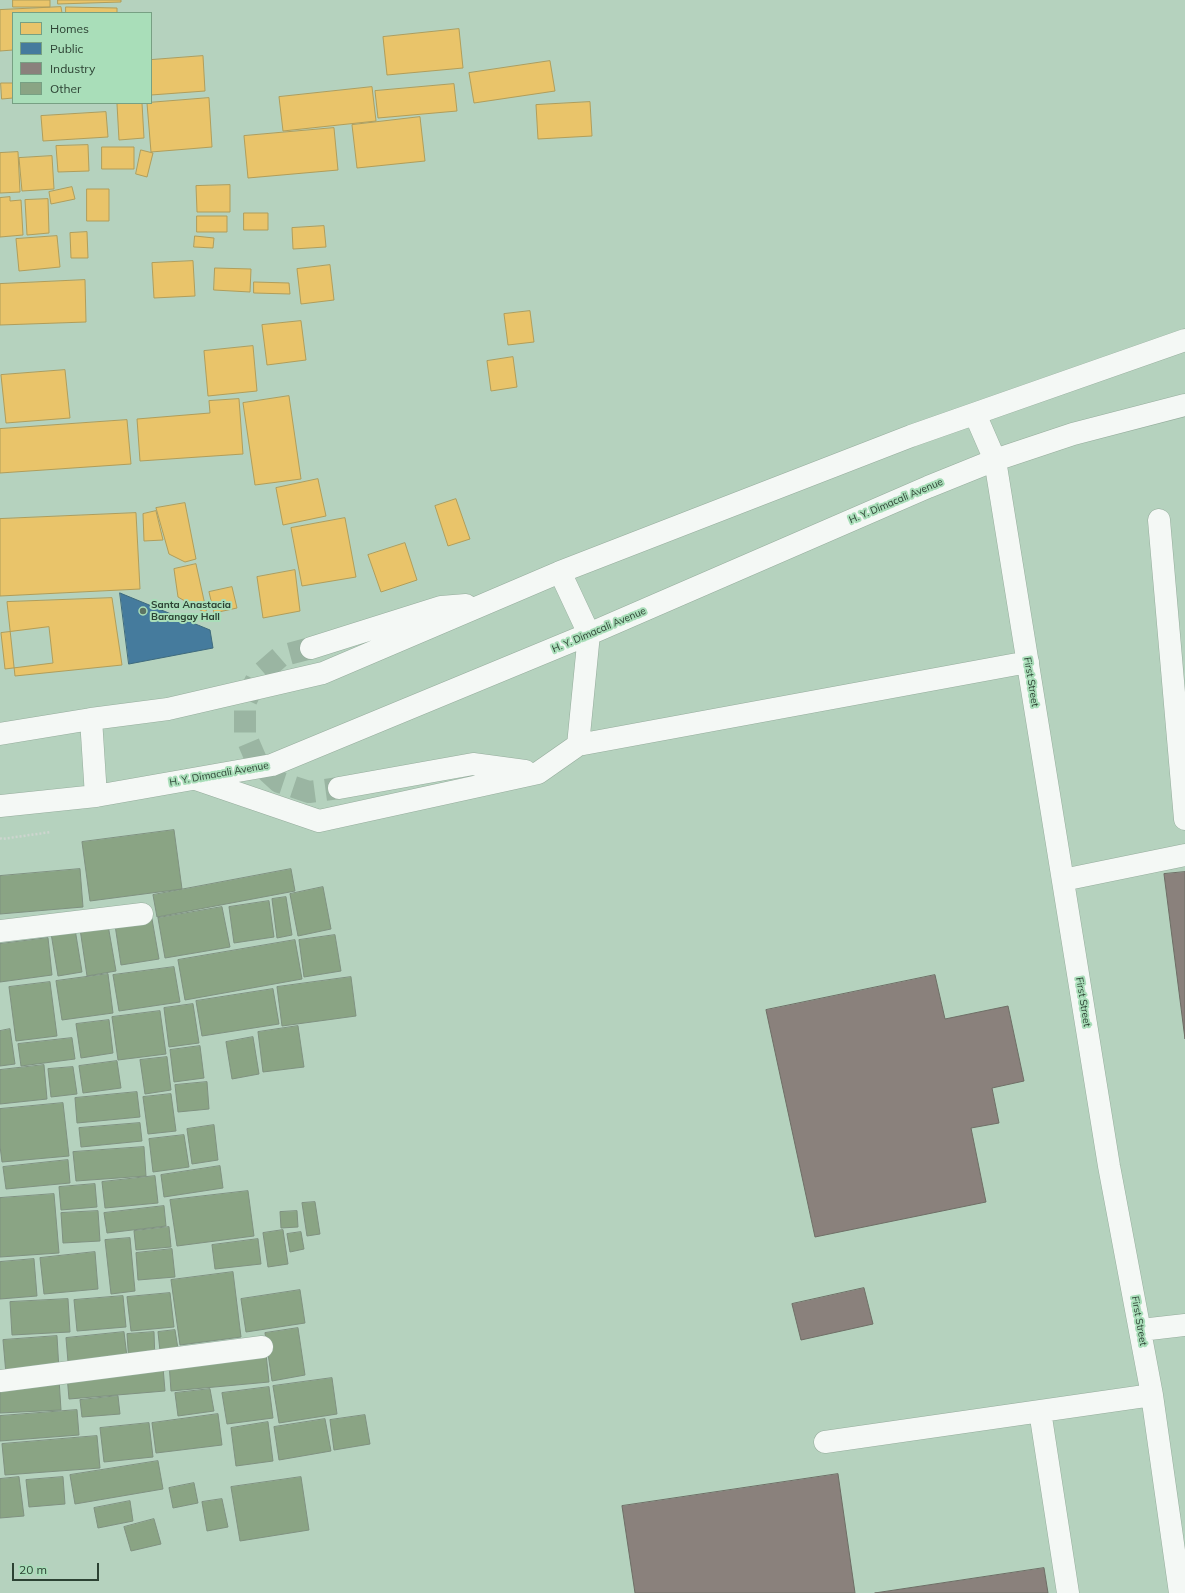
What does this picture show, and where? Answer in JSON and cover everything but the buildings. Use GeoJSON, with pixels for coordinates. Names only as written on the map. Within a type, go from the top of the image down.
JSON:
{"type":"FeatureCollection","features":[{"type":"Feature","properties":{"kind":"street"},"geometry":{"type":"LineString","coordinates":[[0,734],[92,719],[168,709],[324,673],[560,572],[911,436],[1185,340]]}},
{"type":"Feature","properties":{"kind":"street","name":"H. Y. Dimacali Avenue"},"geometry":{"type":"LineString","coordinates":[[0,806],[96,796],[272,765],[589,634],[928,487],[994,460],[1073,434],[1185,405]]}},
{"type":"Feature","properties":{"kind":"street","name":"First Street"},"geometry":{"type":"LineString","coordinates":[[975,414],[994,460],[1109,1166],[1179,1538],[1180,1593]]}},
{"type":"Feature","properties":{"kind":"street"},"geometry":{"type":"LineString","coordinates":[[1159,520],[1185,819]]}},
{"type":"Feature","properties":{"kind":"street"},"geometry":{"type":"LineString","coordinates":[[560,572],[589,634],[578,745]]}},
{"type":"Feature","properties":{"kind":"street"},"geometry":{"type":"LineString","coordinates":[[310,648],[441,607],[489,603]]}},
{"type":"Feature","properties":{"kind":"street"},"geometry":{"type":"LineString","coordinates":[[195,779],[319,822],[538,773],[578,745],[1028,662]]}},
{"type":"Feature","properties":{"kind":"street"},"geometry":{"type":"LineString","coordinates":[[92,719],[96,796]]}},
{"type":"Feature","properties":{"kind":"street"},"geometry":{"type":"LineString","coordinates":[[339,788],[473,764],[538,773]]}},
{"type":"Feature","properties":{"kind":"street"},"geometry":{"type":"LineString","coordinates":[[1063,880],[1185,855]]}},
{"type":"Feature","properties":{"kind":"street"},"geometry":{"type":"LineString","coordinates":[[0,931],[142,914]]}},
{"type":"Feature","properties":{"kind":"street"},"geometry":{"type":"LineString","coordinates":[[1140,1330],[1185,1325]]}},
{"type":"Feature","properties":{"kind":"street"},"geometry":{"type":"LineString","coordinates":[[0,1381],[262,1347]]}},
{"type":"Feature","properties":{"kind":"street"},"geometry":{"type":"LineString","coordinates":[[825,1442],[1152,1395]]}},
{"type":"Feature","properties":{"kind":"street"},"geometry":{"type":"LineString","coordinates":[[1040,1411],[1068,1593]]}},
{"type":"Feature","properties":{"kind":"path"},"geometry":{"type":"LineString","coordinates":[[1,838],[51,832]]}},
{"type":"Feature","properties":{"kind":"tunnel"},"geometry":{"type":"LineString","coordinates":[[311,648],[281,656],[258,676],[245,703],[245,734],[257,762],[279,782],[309,792],[339,788]]}},
{"type":"Feature","properties":{"kind":"place","name":"Santa Anastacia Barangay Hall"},"geometry":{"type":"Point","coordinates":[143,611]}}]}
